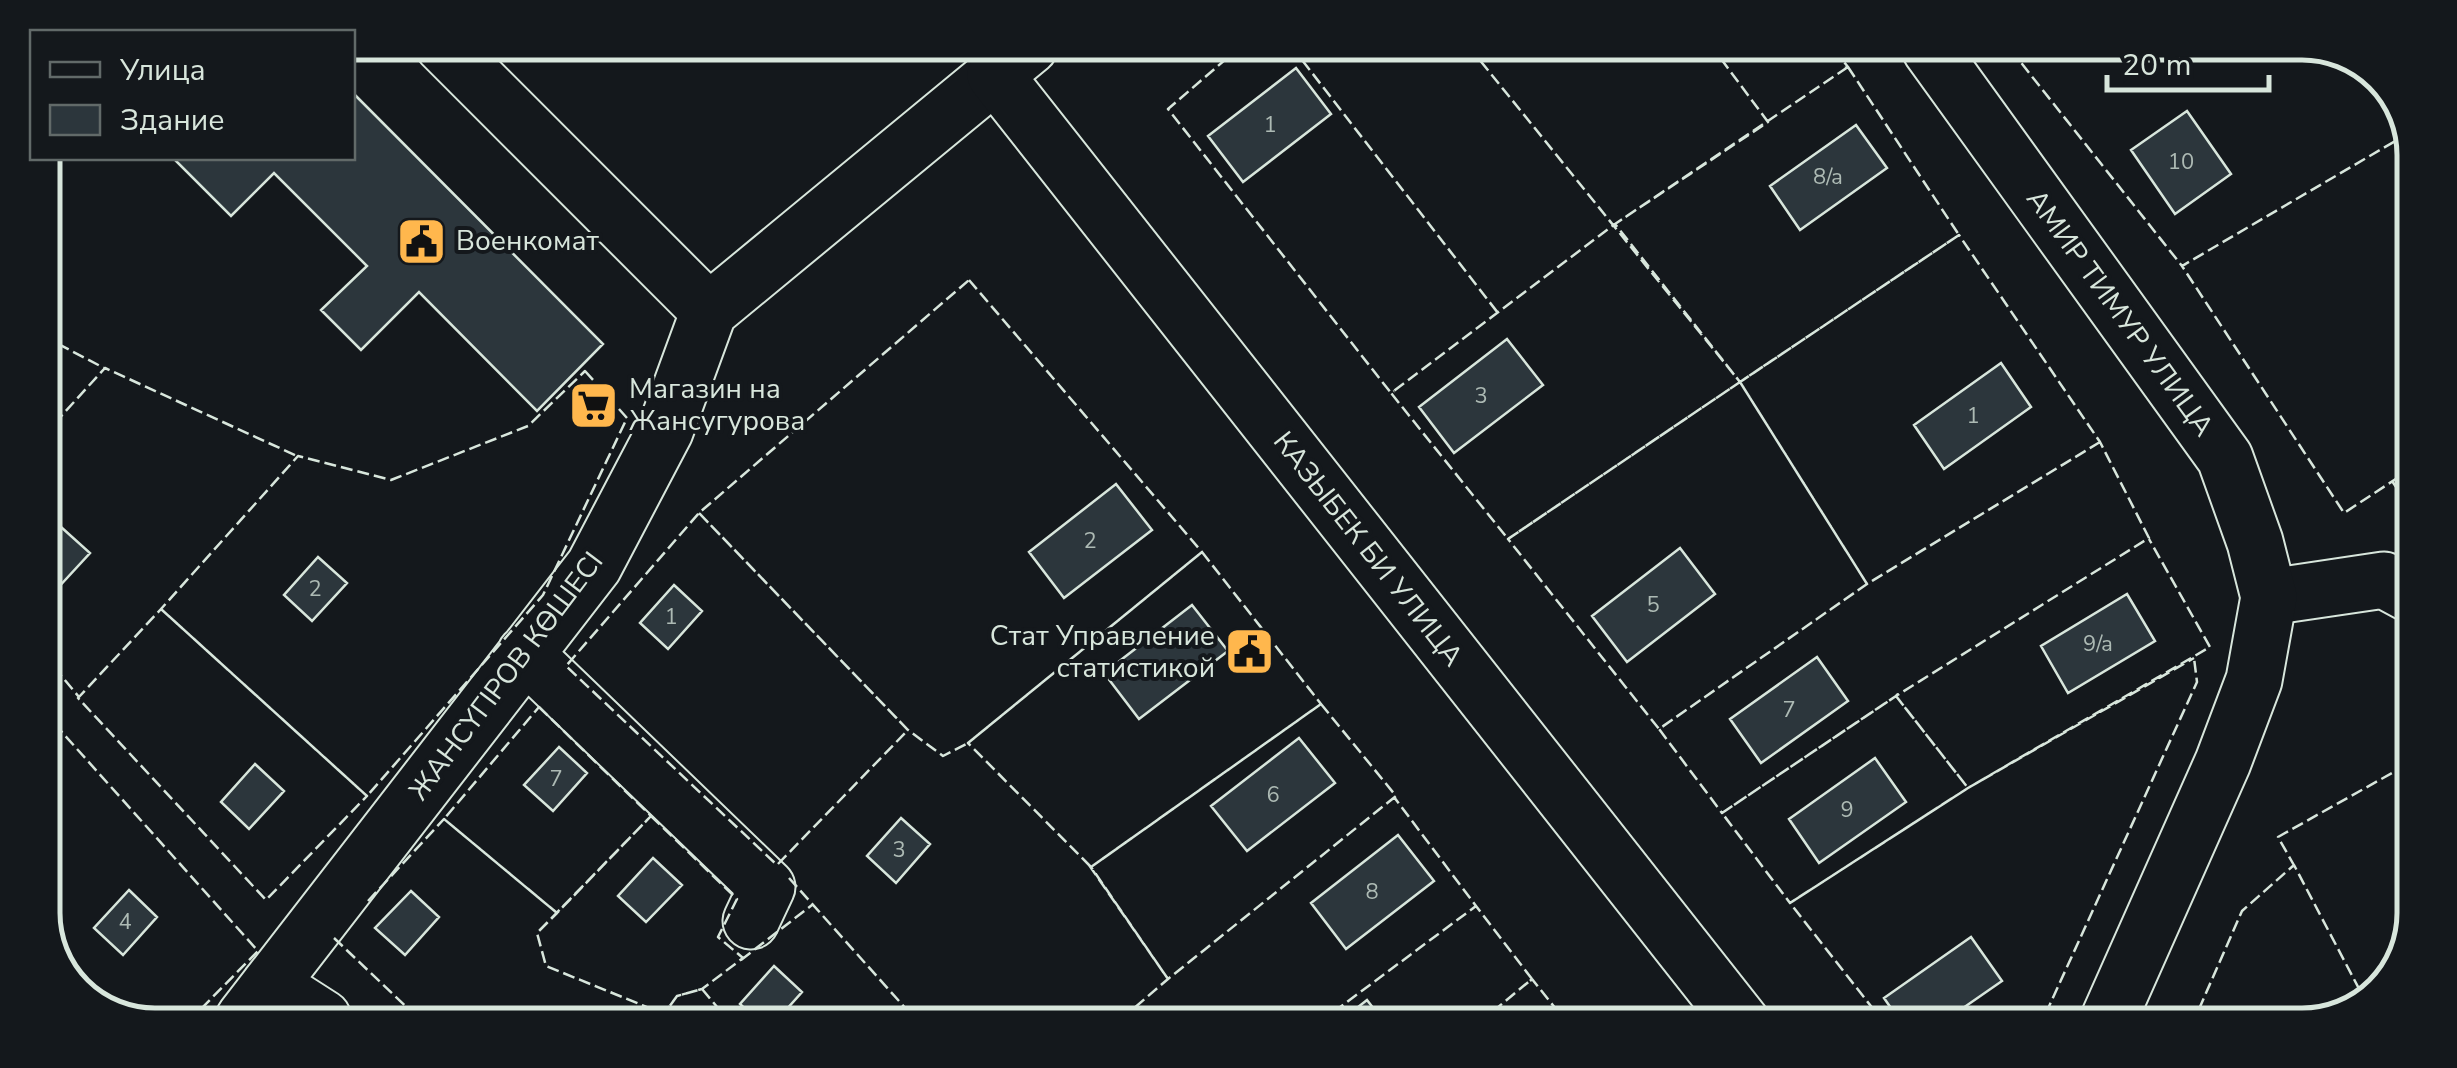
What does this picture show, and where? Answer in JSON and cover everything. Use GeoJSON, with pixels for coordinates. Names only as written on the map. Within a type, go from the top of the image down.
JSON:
{"type":"FeatureCollection","features":[{"type":"Feature","properties":{"kind":"main road"},"geometry":{"type":"LineString","coordinates":[[458,60],[708,311],[1012,60]]}},
{"type":"Feature","properties":{"kind":"main road","name":"КАЗЫБЕК БИ УЛИЦА"},"geometry":{"type":"LineString","coordinates":[[1012,60],[1731,1008]]}},
{"type":"Feature","properties":{"kind":"main road","name":"АМИР ТИМУР УЛИЦА"},"geometry":{"type":"LineString","coordinates":[[1938,60],[2226,458],[2256,542],[2269,597]]}},
{"type":"Feature","properties":{"kind":"main road","name":"ЖАНСҮГІРОВ КӨШЕСІ"},"geometry":{"type":"LineString","coordinates":[[257,1001],[594,566],[665,431],[708,311]]}},
{"type":"Feature","properties":{"kind":"main road"},"geometry":{"type":"LineString","coordinates":[[2113,1008],[2242,713],[2254,680],[2269,597],[2384,580],[2397,587]]}},
{"type":"Feature","properties":{"kind":"main road"},"geometry":{"type":"LineString","coordinates":[[525,654],[767,887],[751,921]]}},
{"type":"Feature","properties":{"kind":"main road"},"geometry":{"type":"LineString","coordinates":[[257,1001],[284,1008]]}},
{"type":"Feature","properties":{"kind":"building"},"geometry":{"type":"Polygon","coordinates":[[[1296,68],[1331,114],[1243,182],[1208,136],[1296,68]]]}},
{"type":"Feature","properties":{"kind":"building","name":"Военкомат"},"geometry":{"type":"Polygon","coordinates":[[[355,95],[603,344],[537,411],[419,292],[361,350],[321,310],[367,266],[274,173],[231,216],[175,160],[355,160],[355,95]]]}},
{"type":"Feature","properties":{"kind":"building"},"geometry":{"type":"Polygon","coordinates":[[[2187,111],[2231,174],[2175,214],[2131,150],[2187,111]]]}},
{"type":"Feature","properties":{"kind":"building"},"geometry":{"type":"Polygon","coordinates":[[[1856,125],[1887,168],[1800,230],[1770,186],[1856,125]]]}},
{"type":"Feature","properties":{"kind":"building"},"geometry":{"type":"Polygon","coordinates":[[[1507,339],[1543,385],[1454,453],[1419,407],[1507,339]]]}},
{"type":"Feature","properties":{"kind":"building"},"geometry":{"type":"Polygon","coordinates":[[[2001,363],[2031,407],[1944,469],[1914,425],[2001,363]]]}},
{"type":"Feature","properties":{"kind":"building"},"geometry":{"type":"Polygon","coordinates":[[[1116,484],[1152,530],[1064,598],[1029,552],[1116,484]]]}},
{"type":"Feature","properties":{"kind":"building"},"geometry":{"type":"Polygon","coordinates":[[[60,528],[90,553],[60,586],[60,528]]]}},
{"type":"Feature","properties":{"kind":"building"},"geometry":{"type":"Polygon","coordinates":[[[1680,548],[1715,594],[1627,662],[1592,616],[1680,548]]]}},
{"type":"Feature","properties":{"kind":"building"},"geometry":{"type":"Polygon","coordinates":[[[318,557],[347,583],[312,621],[284,595],[318,557]]]}},
{"type":"Feature","properties":{"kind":"building"},"geometry":{"type":"Polygon","coordinates":[[[674,585],[702,611],[668,649],[640,623],[674,585]]]}},
{"type":"Feature","properties":{"kind":"building"},"geometry":{"type":"Polygon","coordinates":[[[2127,594],[2155,641],[2068,693],[2041,646],[2127,594]]]}},
{"type":"Feature","properties":{"kind":"building"},"geometry":{"type":"Polygon","coordinates":[[[1192,605],[1228,651],[1139,719],[1104,673],[1192,605]]]}},
{"type":"Feature","properties":{"kind":"building"},"geometry":{"type":"Polygon","coordinates":[[[1817,657],[1848,701],[1761,763],[1730,719],[1817,657]]]}},
{"type":"Feature","properties":{"kind":"building"},"geometry":{"type":"Polygon","coordinates":[[[1299,738],[1335,783],[1247,851],[1211,806],[1299,738]]]}},
{"type":"Feature","properties":{"kind":"building"},"geometry":{"type":"Polygon","coordinates":[[[559,747],[587,773],[553,811],[524,785],[559,747]]]}},
{"type":"Feature","properties":{"kind":"building"},"geometry":{"type":"Polygon","coordinates":[[[1875,758],[1906,802],[1819,863],[1789,819],[1875,758]]]}},
{"type":"Feature","properties":{"kind":"building"},"geometry":{"type":"Polygon","coordinates":[[[255,764],[284,791],[249,829],[221,802],[255,764]]]}},
{"type":"Feature","properties":{"kind":"building"},"geometry":{"type":"Polygon","coordinates":[[[901,818],[930,844],[896,883],[867,856],[901,818]]]}},
{"type":"Feature","properties":{"kind":"building"},"geometry":{"type":"Polygon","coordinates":[[[1398,835],[1434,881],[1346,949],[1311,903],[1398,835]]]}},
{"type":"Feature","properties":{"kind":"building"},"geometry":{"type":"Polygon","coordinates":[[[653,858],[682,885],[646,922],[618,896],[653,858]]]}},
{"type":"Feature","properties":{"kind":"building"},"geometry":{"type":"Polygon","coordinates":[[[129,890],[157,917],[123,955],[94,928],[129,890]]]}},
{"type":"Feature","properties":{"kind":"building"},"geometry":{"type":"Polygon","coordinates":[[[411,891],[439,917],[405,955],[375,928],[411,891]]]}},
{"type":"Feature","properties":{"kind":"building"},"geometry":{"type":"Polygon","coordinates":[[[1971,937],[2002,981],[1963,1008],[1891,1008],[1884,998],[1971,937]]]}},
{"type":"Feature","properties":{"kind":"building"},"geometry":{"type":"Polygon","coordinates":[[[774,966],[802,992],[788,1008],[744,1008],[740,1004],[774,966]]]}},
{"type":"Feature","properties":{"kind":"building"},"geometry":{"type":"Polygon","coordinates":[[[1367,1000],[1373,1008],[1357,1008],[1367,1000]]]}},
{"type":"Feature","properties":{"kind":"fence"},"geometry":{"type":"LineString","coordinates":[[1225,60],[1168,109],[1391,393],[1394,391]]}},
{"type":"Feature","properties":{"kind":"fence"},"geometry":{"type":"LineString","coordinates":[[1302,60],[1498,313]]}},
{"type":"Feature","properties":{"kind":"fence"},"geometry":{"type":"LineString","coordinates":[[1480,60],[1613,225]]}},
{"type":"Feature","properties":{"kind":"fence"},"geometry":{"type":"LineString","coordinates":[[1613,225],[1768,122],[1722,60]]}},
{"type":"Feature","properties":{"kind":"fence"},"geometry":{"type":"LineString","coordinates":[[1843,60],[1848,67],[1845,68]]}},
{"type":"Feature","properties":{"kind":"fence"},"geometry":{"type":"LineString","coordinates":[[2019,60],[2182,266],[2186,264]]}},
{"type":"Feature","properties":{"kind":"fence"},"geometry":{"type":"LineString","coordinates":[[1848,67],[1959,235],[1740,382],[1615,224],[1848,67]]}},
{"type":"Feature","properties":{"kind":"fence"},"geometry":{"type":"LineString","coordinates":[[2396,141],[2182,266],[2344,513],[2397,478]]}},
{"type":"Feature","properties":{"kind":"fence"},"geometry":{"type":"LineString","coordinates":[[1613,225],[1740,382],[1508,539],[1391,393],[1613,225]]}},
{"type":"Feature","properties":{"kind":"fence"},"geometry":{"type":"LineString","coordinates":[[2100,442],[1867,584],[1659,729],[1722,813],[1896,696],[2149,538],[2100,442],[1959,235],[1740,382],[1867,584],[2100,442]]}},
{"type":"Feature","properties":{"kind":"fence"},"geometry":{"type":"LineString","coordinates":[[969,280],[1202,552],[968,743],[943,756],[908,730],[699,513],[969,280]]}},
{"type":"Feature","properties":{"kind":"fence"},"geometry":{"type":"LineString","coordinates":[[60,345],[104,368]]}},
{"type":"Feature","properties":{"kind":"fence"},"geometry":{"type":"LineString","coordinates":[[60,417],[105,368],[297,456]]}},
{"type":"Feature","properties":{"kind":"fence"},"geometry":{"type":"LineString","coordinates":[[585,371],[627,418],[543,595],[367,796],[161,609],[298,456],[391,480],[528,426],[585,371]]}},
{"type":"Feature","properties":{"kind":"fence"},"geometry":{"type":"LineString","coordinates":[[1740,382],[1867,584],[1659,729],[1508,539],[1740,382]]}},
{"type":"Feature","properties":{"kind":"fence"},"geometry":{"type":"LineString","coordinates":[[2392,481],[2397,488]]}},
{"type":"Feature","properties":{"kind":"fence"},"geometry":{"type":"LineString","coordinates":[[699,513],[908,730],[777,865],[566,666],[699,513]]}},
{"type":"Feature","properties":{"kind":"fence"},"geometry":{"type":"LineString","coordinates":[[1872,1008],[1790,903],[1968,788],[2210,647],[2149,539]]}},
{"type":"Feature","properties":{"kind":"fence"},"geometry":{"type":"LineString","coordinates":[[1202,552],[1321,704],[1091,867],[968,743],[1202,552]]}},
{"type":"Feature","properties":{"kind":"fence"},"geometry":{"type":"LineString","coordinates":[[161,609],[367,796],[266,900],[78,698],[161,609]]}},
{"type":"Feature","properties":{"kind":"fence"},"geometry":{"type":"LineString","coordinates":[[1898,694],[1968,788],[2194,658]]}},
{"type":"Feature","properties":{"kind":"fence"},"geometry":{"type":"LineString","coordinates":[[2048,1008],[2197,682],[2194,658]]}},
{"type":"Feature","properties":{"kind":"fence"},"geometry":{"type":"LineString","coordinates":[[60,674],[79,697]]}},
{"type":"Feature","properties":{"kind":"fence"},"geometry":{"type":"LineString","coordinates":[[1896,696],[1968,788],[1790,903],[1722,813],[1896,696]]}},
{"type":"Feature","properties":{"kind":"fence"},"geometry":{"type":"LineString","coordinates":[[1321,704],[1396,796],[1168,979],[1091,867],[1321,704]]}},
{"type":"Feature","properties":{"kind":"fence"},"geometry":{"type":"LineString","coordinates":[[539,707],[651,816],[557,913],[444,819],[539,707]]}},
{"type":"Feature","properties":{"kind":"fence"},"geometry":{"type":"LineString","coordinates":[[60,730],[258,951],[202,1008]]}},
{"type":"Feature","properties":{"kind":"fence"},"geometry":{"type":"LineString","coordinates":[[2295,867],[2278,837],[2397,770]]}},
{"type":"Feature","properties":{"kind":"fence"},"geometry":{"type":"LineString","coordinates":[[1339,1008],[1476,906],[1394,797]]}},
{"type":"Feature","properties":{"kind":"fence"},"geometry":{"type":"LineString","coordinates":[[651,816],[737,899],[718,937],[743,958],[702,989],[677,996],[668,1008]]}},
{"type":"Feature","properties":{"kind":"fence"},"geometry":{"type":"LineString","coordinates":[[649,1008],[546,966],[537,933],[651,816]]}},
{"type":"Feature","properties":{"kind":"fence"},"geometry":{"type":"LineString","coordinates":[[368,901],[444,819],[557,913],[537,933],[546,966],[649,1008]]}},
{"type":"Feature","properties":{"kind":"fence"},"geometry":{"type":"LineString","coordinates":[[1089,865],[1168,979],[1134,1008]]}},
{"type":"Feature","properties":{"kind":"fence"},"geometry":{"type":"LineString","coordinates":[[2199,1008],[2242,911],[2294,865],[2359,989]]}},
{"type":"Feature","properties":{"kind":"fence"},"geometry":{"type":"LineString","coordinates":[[789,878],[905,1008]]}},
{"type":"Feature","properties":{"kind":"fence"},"geometry":{"type":"LineString","coordinates":[[741,960],[812,905]]}},
{"type":"Feature","properties":{"kind":"fence"},"geometry":{"type":"LineString","coordinates":[[1472,909],[1476,906],[1532,979],[1497,1008]]}},
{"type":"Feature","properties":{"kind":"fence"},"geometry":{"type":"LineString","coordinates":[[334,938],[408,1008]]}},
{"type":"Feature","properties":{"kind":"fence"},"geometry":{"type":"LineString","coordinates":[[1530,981],[1555,1008]]}},
{"type":"Feature","properties":{"kind":"fence"},"geometry":{"type":"LineString","coordinates":[[668,1008],[677,996],[702,989],[718,1008]]}},
{"type":"Feature","properties":{"kind":"place","name":"Военкомат"},"geometry":{"type":"Point","coordinates":[421,241]}},
{"type":"Feature","properties":{"kind":"place","name":"Магазин на Жансугурова"},"geometry":{"type":"Point","coordinates":[594,405]}},
{"type":"Feature","properties":{"kind":"place","name":"Стат Управление статистикой"},"geometry":{"type":"Point","coordinates":[1250,652]}}]}
